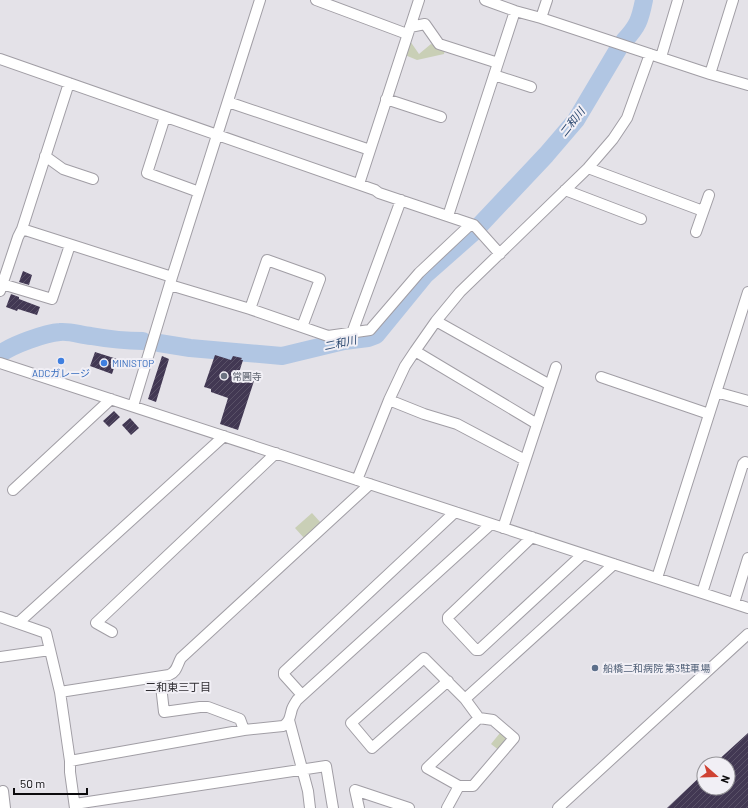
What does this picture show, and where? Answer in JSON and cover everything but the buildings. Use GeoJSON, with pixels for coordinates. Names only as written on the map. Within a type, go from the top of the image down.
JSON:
{"type":"FeatureCollection","features":[{"type":"Feature","properties":{"kind":"street"},"geometry":{"type":"LineString","coordinates":[[132,406],[260,0]]}},
{"type":"Feature","properties":{"kind":"street"},"geometry":{"type":"LineString","coordinates":[[316,0],[409,31],[425,24],[439,44],[498,63]]}},
{"type":"Feature","properties":{"kind":"street"},"geometry":{"type":"LineString","coordinates":[[359,184],[419,0]]}},
{"type":"Feature","properties":{"kind":"street"},"geometry":{"type":"LineString","coordinates":[[485,0],[515,11],[542,18],[710,74],[748,85]]}},
{"type":"Feature","properties":{"kind":"street"},"geometry":{"type":"LineString","coordinates":[[542,18],[547,0]]}},
{"type":"Feature","properties":{"kind":"street"},"geometry":{"type":"LineString","coordinates":[[661,57],[678,0]]}},
{"type":"Feature","properties":{"kind":"street"},"geometry":{"type":"LineString","coordinates":[[710,74],[733,0]]}},
{"type":"Feature","properties":{"kind":"street"},"geometry":{"type":"LineString","coordinates":[[448,216],[515,11]]}},
{"type":"Feature","properties":{"kind":"street"},"geometry":{"type":"LineString","coordinates":[[358,480],[389,400],[405,366],[415,351],[436,321],[460,292],[588,168],[613,139],[627,118],[650,54]]}},
{"type":"Feature","properties":{"kind":"street"},"geometry":{"type":"LineString","coordinates":[[0,58],[448,216],[476,227],[500,254]]}},
{"type":"Feature","properties":{"kind":"street"},"geometry":{"type":"LineString","coordinates":[[494,75],[531,87]]}},
{"type":"Feature","properties":{"kind":"street"},"geometry":{"type":"LineString","coordinates":[[69,83],[22,229],[1,288],[52,299],[70,245]]}},
{"type":"Feature","properties":{"kind":"street"},"geometry":{"type":"LineString","coordinates":[[386,99],[440,117]]}},
{"type":"Feature","properties":{"kind":"street"},"geometry":{"type":"LineString","coordinates":[[228,102],[370,150]]}},
{"type":"Feature","properties":{"kind":"street"},"geometry":{"type":"LineString","coordinates":[[165,117],[147,173],[199,192]]}},
{"type":"Feature","properties":{"kind":"street"},"geometry":{"type":"LineString","coordinates":[[46,156],[63,170],[93,179]]}},
{"type":"Feature","properties":{"kind":"street"},"geometry":{"type":"LineString","coordinates":[[588,168],[703,212]]}},
{"type":"Feature","properties":{"kind":"street"},"geometry":{"type":"LineString","coordinates":[[565,190],[641,219]]}},
{"type":"Feature","properties":{"kind":"street"},"geometry":{"type":"LineString","coordinates":[[696,232],[709,195]]}},
{"type":"Feature","properties":{"kind":"street"},"geometry":{"type":"LineString","coordinates":[[352,333],[401,200]]}},
{"type":"Feature","properties":{"kind":"street"},"geometry":{"type":"LineString","coordinates":[[22,229],[328,336],[370,330],[419,273],[476,227]]}},
{"type":"Feature","properties":{"kind":"street"},"geometry":{"type":"LineString","coordinates":[[250,309],[267,260],[320,279],[302,327]]}},
{"type":"Feature","properties":{"kind":"street"},"geometry":{"type":"LineString","coordinates":[[657,578],[716,392],[744,316],[748,292]]}},
{"type":"Feature","properties":{"kind":"street"},"geometry":{"type":"LineString","coordinates":[[436,321],[550,385]]}},
{"type":"Feature","properties":{"kind":"street"},"geometry":{"type":"LineString","coordinates":[[415,351],[537,424]]}},
{"type":"Feature","properties":{"kind":"street"},"geometry":{"type":"LineString","coordinates":[[0,363],[748,608]]}},
{"type":"Feature","properties":{"kind":"street"},"geometry":{"type":"LineString","coordinates":[[503,528],[556,367]]}},
{"type":"Feature","properties":{"kind":"street"},"geometry":{"type":"LineString","coordinates":[[601,377],[709,414]]}},
{"type":"Feature","properties":{"kind":"street"},"geometry":{"type":"LineString","coordinates":[[716,392],[748,401]]}},
{"type":"Feature","properties":{"kind":"street"},"geometry":{"type":"LineString","coordinates":[[13,490],[111,399]]}},
{"type":"Feature","properties":{"kind":"street"},"geometry":{"type":"LineString","coordinates":[[389,400],[424,414],[457,424],[525,460]]}},
{"type":"Feature","properties":{"kind":"street"},"geometry":{"type":"LineString","coordinates":[[18,623],[224,436]]}},
{"type":"Feature","properties":{"kind":"street"},"geometry":{"type":"LineString","coordinates":[[112,632],[96,623],[276,453]]}},
{"type":"Feature","properties":{"kind":"street"},"geometry":{"type":"LineString","coordinates":[[702,593],[743,464],[748,462]]}},
{"type":"Feature","properties":{"kind":"street"},"geometry":{"type":"LineString","coordinates":[[60,692],[173,674],[181,658],[370,484]]}},
{"type":"Feature","properties":{"kind":"street"},"geometry":{"type":"LineString","coordinates":[[302,695],[284,675],[284,672],[455,512]]}},
{"type":"Feature","properties":{"kind":"street"},"geometry":{"type":"LineString","coordinates":[[70,761],[244,730],[282,726],[286,724],[289,720],[292,708],[302,695],[490,524]]}},
{"type":"Feature","properties":{"kind":"street"},"geometry":{"type":"LineString","coordinates":[[532,537],[448,618],[448,620],[476,650],[479,650],[583,554]]}},
{"type":"Feature","properties":{"kind":"street"},"geometry":{"type":"LineString","coordinates":[[734,603],[748,558]]}},
{"type":"Feature","properties":{"kind":"street"},"geometry":{"type":"LineString","coordinates":[[465,699],[614,564]]}},
{"type":"Feature","properties":{"kind":"street"},"geometry":{"type":"LineString","coordinates":[[0,617],[46,633],[60,692],[75,806],[326,766],[333,808]]}},
{"type":"Feature","properties":{"kind":"street"},"geometry":{"type":"LineString","coordinates":[[558,808],[748,634]]}},
{"type":"Feature","properties":{"kind":"street"},"geometry":{"type":"LineString","coordinates":[[0,657],[50,650]]}},
{"type":"Feature","properties":{"kind":"street"},"geometry":{"type":"LineString","coordinates":[[448,681],[372,748],[351,723],[424,658],[448,681],[465,699],[479,718],[493,720],[514,738],[473,786],[459,786],[427,768],[479,718]]}},
{"type":"Feature","properties":{"kind":"street"},"geometry":{"type":"LineString","coordinates":[[160,677],[164,712],[208,707],[240,719],[244,730]]}},
{"type":"Feature","properties":{"kind":"street"},"geometry":{"type":"LineString","coordinates":[[289,720],[308,791],[310,808]]}},
{"type":"Feature","properties":{"kind":"street"},"geometry":{"type":"LineString","coordinates":[[447,808],[459,786]]}},
{"type":"Feature","properties":{"kind":"street"},"geometry":{"type":"LineString","coordinates":[[359,808],[355,790],[409,808]]}},
{"type":"Feature","properties":{"kind":"street"},"geometry":{"type":"LineString","coordinates":[[3,791],[5,808]]}},
{"type":"Feature","properties":{"kind":"green space"},"geometry":{"type":"Polygon","coordinates":[[[410,41],[419,54],[431,44],[445,49],[444,54],[417,60],[405,55],[410,41]]]}},
{"type":"Feature","properties":{"kind":"green space"},"geometry":{"type":"Polygon","coordinates":[[[312,513],[321,523],[304,538],[295,528],[312,513]]]}},
{"type":"Feature","properties":{"kind":"green space"},"geometry":{"type":"Polygon","coordinates":[[[500,733],[507,737],[507,742],[500,751],[491,744],[500,733]]]}},
{"type":"Feature","properties":{"kind":"waterway","name":"二和川"},"geometry":{"type":"LineString","coordinates":[[624,41],[638,22],[644,0]]}},
{"type":"Feature","properties":{"kind":"waterway","name":"二和川"},"geometry":{"type":"LineString","coordinates":[[480,225],[546,155],[576,120],[620,46]]}},
{"type":"Feature","properties":{"kind":"waterway","name":"二和川"},"geometry":{"type":"LineString","coordinates":[[159,343],[190,348],[282,356],[344,341],[368,338],[376,335],[425,275],[476,230]]}},
{"type":"Feature","properties":{"kind":"waterway","name":"二和川"},"geometry":{"type":"LineString","coordinates":[[0,354],[29,340],[60,332],[117,340],[143,341]]}},
{"type":"Feature","properties":{"kind":"place","name":"ADCガレージ"},"geometry":{"type":"Point","coordinates":[61,361]}},
{"type":"Feature","properties":{"kind":"place","name":"MINISTOP"},"geometry":{"type":"Point","coordinates":[104,363]}},
{"type":"Feature","properties":{"kind":"place","name":"常圓寺"},"geometry":{"type":"Point","coordinates":[224,376]}},
{"type":"Feature","properties":{"kind":"place","name":"船橋二和病院 第3駐車場"},"geometry":{"type":"Point","coordinates":[595,668]}},
{"type":"Feature","properties":{"kind":"district","name":"二和東三丁目"},"geometry":{"type":"Point","coordinates":[178,687]}}]}
